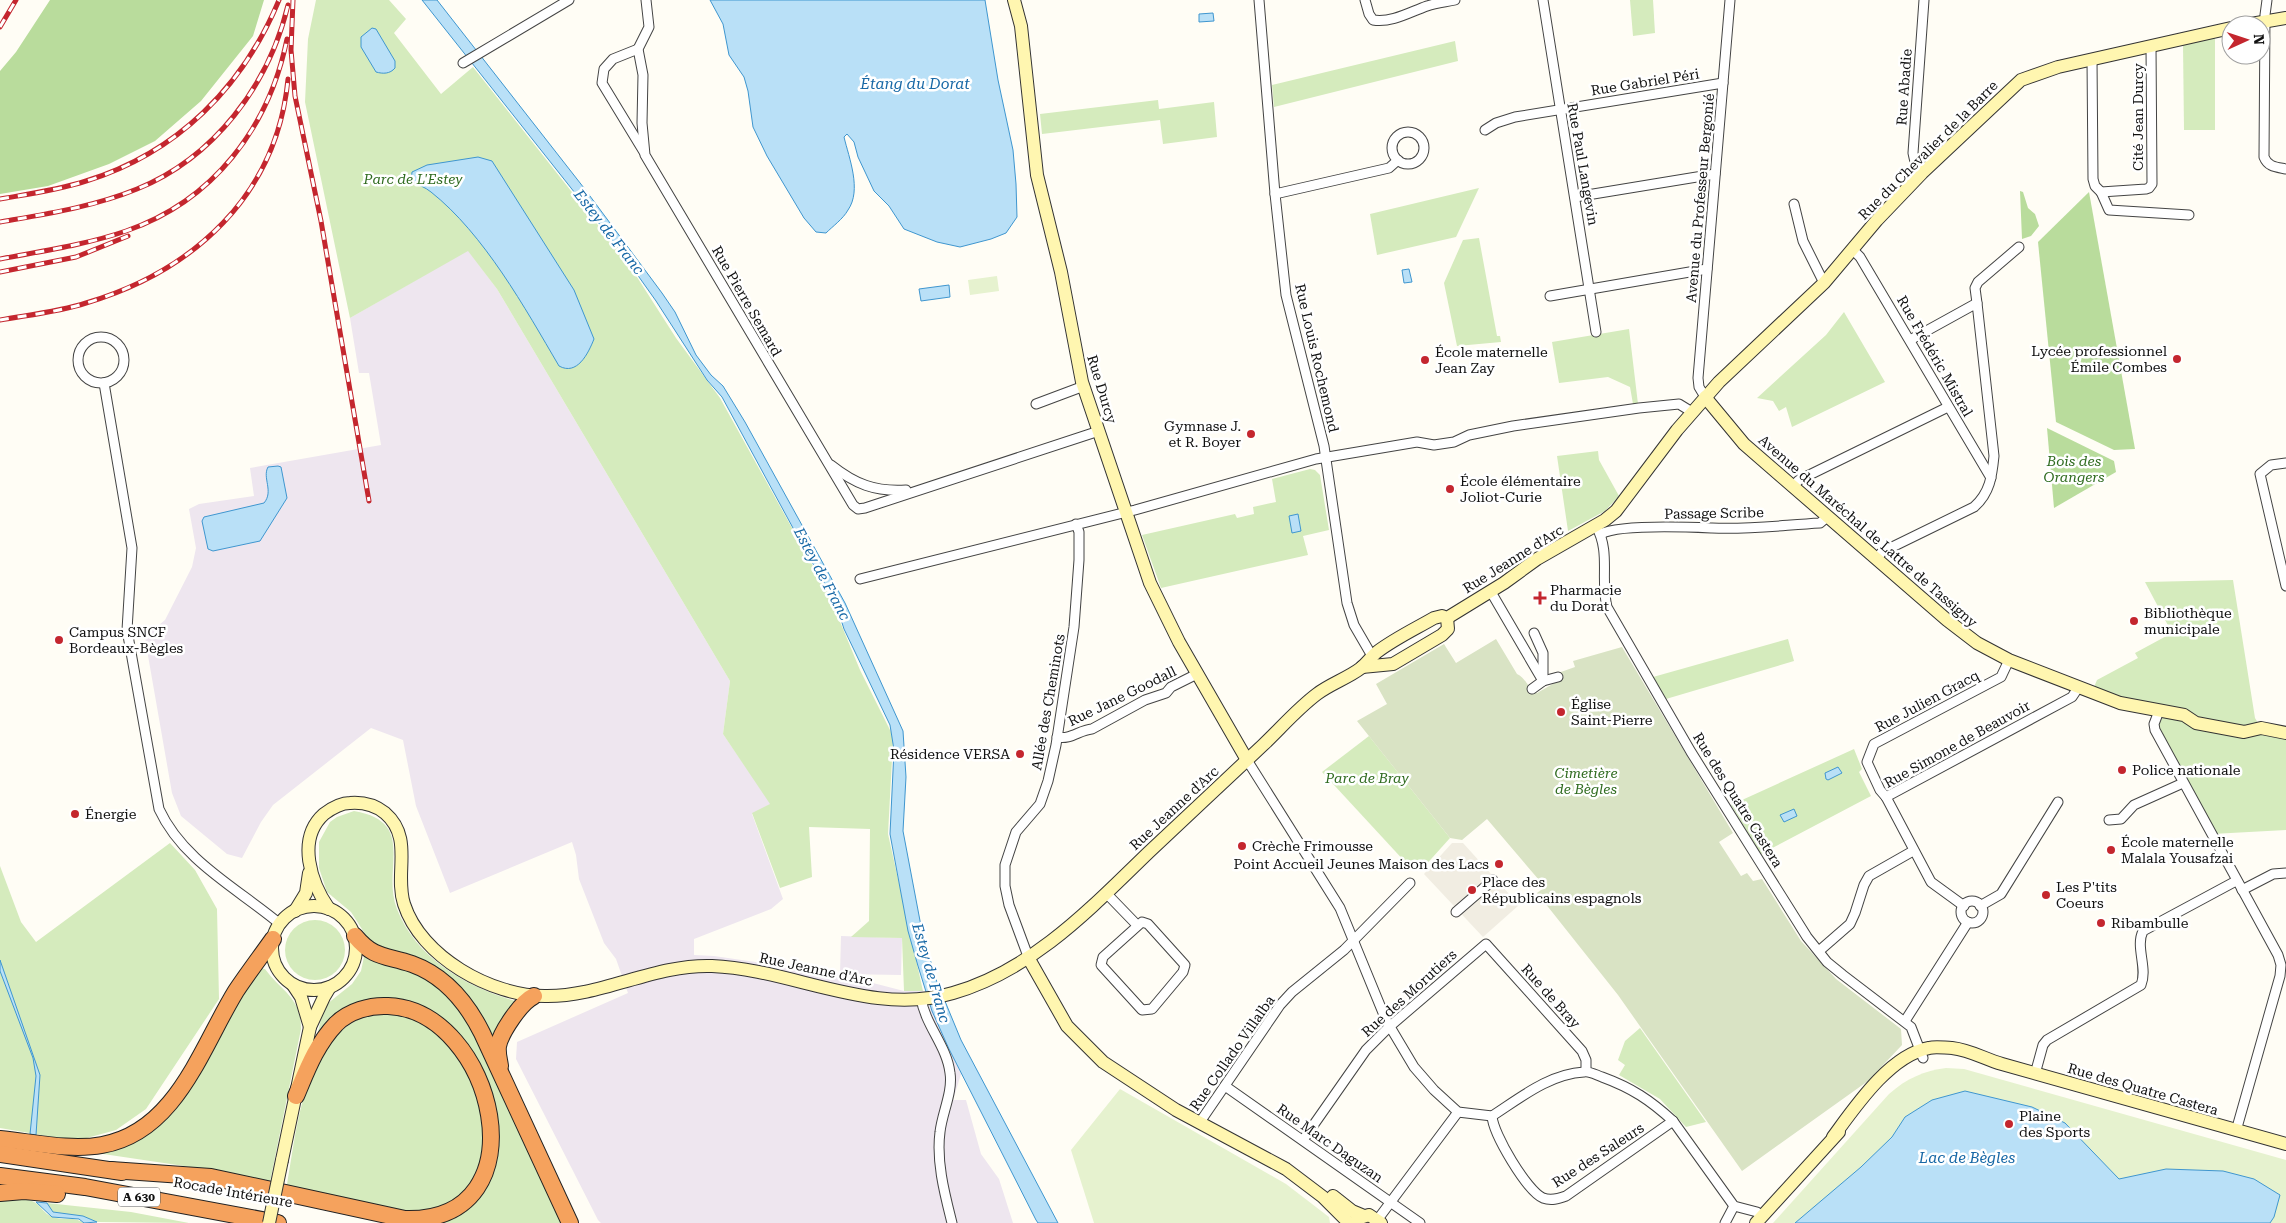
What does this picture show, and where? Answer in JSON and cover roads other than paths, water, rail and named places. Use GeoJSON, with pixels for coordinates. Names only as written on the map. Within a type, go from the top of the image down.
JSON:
{"type":"FeatureCollection","features":[{"type":"Feature","properties":{"kind":"highway"},"geometry":{"type":"LineString","coordinates":[[0,1139],[71,1146],[101,1146],[132,1136],[149,1125],[166,1108],[186,1079],[236,991],[277,931]]}},
{"type":"Feature","properties":{"kind":"highway"},"geometry":{"type":"LineString","coordinates":[[355,936],[370,952],[424,969],[451,989],[473,1015],[570,1223]]}},
{"type":"Feature","properties":{"kind":"highway"},"geometry":{"type":"LineString","coordinates":[[502,1078],[498,1053],[499,1044],[525,1002],[534,996]]}},
{"type":"Feature","properties":{"kind":"highway"},"geometry":{"type":"LineString","coordinates":[[111,1170],[211,1177],[406,1219],[418,1219],[443,1214],[462,1203],[478,1186],[488,1169],[491,1150],[491,1125],[485,1096],[475,1072],[459,1047],[440,1026],[420,1013],[402,1006],[380,1006],[363,1009],[350,1014],[338,1022],[318,1048],[296,1096]]}},
{"type":"Feature","properties":{"kind":"highway","name":"Rocade Intérieure"},"geometry":{"type":"LineString","coordinates":[[0,1154],[111,1170],[284,1200],[377,1223]]}},
{"type":"Feature","properties":{"kind":"highway","name":"A 630"},"geometry":{"type":"LineString","coordinates":[[0,1176],[85,1187],[278,1223]]}},
{"type":"Feature","properties":{"kind":"highway"},"geometry":{"type":"LineString","coordinates":[[0,1193],[24,1191],[57,1194],[232,1223]]}},
{"type":"Feature","properties":{"kind":"street"},"geometry":{"type":"LineString","coordinates":[[466,62],[569,0]]}},
{"type":"Feature","properties":{"kind":"street"},"geometry":{"type":"LineString","coordinates":[[638,49],[649,27],[646,0]]}},
{"type":"Feature","properties":{"kind":"street","name":"Rue Durcy"},"geometry":{"type":"LineString","coordinates":[[1014,0],[1022,26],[1038,184],[1059,262],[1075,353],[1084,386],[1150,583],[1197,674],[1247,760]]}},
{"type":"Feature","properties":{"kind":"street","name":"Rue Louis Rochemond"},"geometry":{"type":"LineString","coordinates":[[1259,0],[1275,194],[1286,295],[1326,457],[1347,603],[1354,625],[1372,656]]}},
{"type":"Feature","properties":{"kind":"street"},"geometry":{"type":"LineString","coordinates":[[1366,0],[1369,14],[1373,20],[1380,21],[1409,14],[1428,6],[1455,0]]}},
{"type":"Feature","properties":{"kind":"street","name":"Rue Paul Langevin"},"geometry":{"type":"LineString","coordinates":[[1543,0],[1596,332]]}},
{"type":"Feature","properties":{"kind":"street","name":"Avenue du Professeur Bergonié"},"geometry":{"type":"LineString","coordinates":[[1705,397],[1699,387],[1698,378],[1730,0]]}},
{"type":"Feature","properties":{"kind":"street","name":"Rue Abadie"},"geometry":{"type":"LineString","coordinates":[[1922,173],[1915,162],[1913,153],[1924,0]]}},
{"type":"Feature","properties":{"kind":"street"},"geometry":{"type":"LineString","coordinates":[[2265,15],[2267,0]]}},
{"type":"Feature","properties":{"kind":"street"},"geometry":{"type":"LineString","coordinates":[[2271,20],[2286,18]]}},
{"type":"Feature","properties":{"kind":"street","name":"Rue du Chevalier de la Barre"},"geometry":{"type":"LineString","coordinates":[[1692,412],[1705,397],[1824,283],[1877,220],[1922,173],[2020,80],[2058,67],[2221,30]]}},
{"type":"Feature","properties":{"kind":"street","name":"Cité Jean Durcy"},"geometry":{"type":"LineString","coordinates":[[2101,192],[2149,188],[2152,184],[2152,46]]}},
{"type":"Feature","properties":{"kind":"street","name":"Rue Pierre Semard"},"geometry":{"type":"LineString","coordinates":[[645,155],[642,123],[643,75],[638,49],[613,59],[604,69],[602,83],[825,461],[853,505],[858,508],[1099,431]]}},
{"type":"Feature","properties":{"kind":"street"},"geometry":{"type":"LineString","coordinates":[[2092,59],[2093,179],[2109,210],[2189,215]]}},
{"type":"Feature","properties":{"kind":"street"},"geometry":{"type":"LineString","coordinates":[[2264,65],[2264,157],[2267,164],[2273,167],[2286,168]]}},
{"type":"Feature","properties":{"kind":"street","name":"Rue Gabriel Péri"},"geometry":{"type":"LineString","coordinates":[[1485,130],[1496,123],[1515,117],[1723,83]]}},
{"type":"Feature","properties":{"kind":"street"},"geometry":{"type":"LineString","coordinates":[[1275,194],[1389,168],[1398,160]]}},
{"type":"Feature","properties":{"kind":"street"},"geometry":{"type":"LineString","coordinates":[[1575,197],[1715,174]]}},
{"type":"Feature","properties":{"kind":"street"},"geometry":{"type":"LineString","coordinates":[[1794,204],[1802,241],[1824,283]]}},
{"type":"Feature","properties":{"kind":"street"},"geometry":{"type":"LineString","coordinates":[[1876,559],[1882,552],[1974,507],[1982,500],[1991,478],[1994,456],[1975,288],[1978,282],[2019,247]]}},
{"type":"Feature","properties":{"kind":"street","name":"Rue Frédéric Mistral"},"geometry":{"type":"LineString","coordinates":[[1853,250],[1860,256],[1991,478]]}},
{"type":"Feature","properties":{"kind":"street"},"geometry":{"type":"LineString","coordinates":[[1550,296],[1707,269]]}},
{"type":"Feature","properties":{"kind":"street"},"geometry":{"type":"LineString","coordinates":[[1910,340],[1977,303]]}},
{"type":"Feature","properties":{"kind":"street"},"geometry":{"type":"LineString","coordinates":[[96,336],[111,338],[117,342],[125,356],[122,371],[112,381],[104,383],[89,380],[84,375],[78,362],[81,348],[96,336]]}},
{"type":"Feature","properties":{"kind":"street"},"geometry":{"type":"LineString","coordinates":[[104,383],[132,548],[127,630],[154,790],[159,809],[167,827],[186,850],[277,931]]}},
{"type":"Feature","properties":{"kind":"street"},"geometry":{"type":"LineString","coordinates":[[1036,404],[1084,386]]}},
{"type":"Feature","properties":{"kind":"street","name":"Avenue du Maréchal de Lattre de Tassigny"},"geometry":{"type":"LineString","coordinates":[[1705,397],[1739,440],[1958,630],[1977,643],[2009,660],[2120,703],[2184,715],[2196,723],[2244,732],[2261,728],[2286,733]]}},
{"type":"Feature","properties":{"kind":"street"},"geometry":{"type":"LineString","coordinates":[[860,580],[1125,512],[1326,457],[1417,442],[1434,445],[1454,442],[1469,435],[1542,421],[1673,405],[1683,405],[1692,412]]}},
{"type":"Feature","properties":{"kind":"street"},"geometry":{"type":"LineString","coordinates":[[1792,487],[1799,480],[1948,407]]}},
{"type":"Feature","properties":{"kind":"street","name":"Rue Jeanne d'Arc"},"geometry":{"type":"LineString","coordinates":[[295,911],[306,893],[310,866],[309,841],[319,819],[339,804],[365,803],[378,808],[389,816],[397,828],[403,851],[401,894],[412,921],[424,938],[439,954],[465,973],[505,991],[534,996],[568,996],[665,970],[706,966],[754,970],[870,997],[924,998],[944,995],[977,984],[1029,959],[1056,938],[1316,695],[1362,667],[1372,656],[1434,618],[1442,616],[1448,618],[1491,592],[1537,559],[1598,530],[1616,511],[1692,412]]}},
{"type":"Feature","properties":{"kind":"street","name":"Rue Pierre Semard"},"geometry":{"type":"LineString","coordinates":[[825,461],[849,479],[866,486],[879,490],[916,490]]}},
{"type":"Feature","properties":{"kind":"street"},"geometry":{"type":"LineString","coordinates":[[2286,463],[2271,465],[2260,474],[2286,586]]}},
{"type":"Feature","properties":{"kind":"street","name":"Passage Scribe"},"geometry":{"type":"LineString","coordinates":[[1598,530],[1712,528],[1820,523],[1827,517]]}},
{"type":"Feature","properties":{"kind":"street","name":"Allée des Cheminots"},"geometry":{"type":"LineString","coordinates":[[1029,959],[1009,905],[1005,866],[1016,832],[1040,804],[1048,781],[1057,737],[1074,627],[1079,560],[1079,532],[1076,524]]}},
{"type":"Feature","properties":{"kind":"street","name":"Rue des Quatre Castera"},"geometry":{"type":"LineString","coordinates":[[1598,530],[1604,546],[1605,598],[1614,620],[1735,823],[1807,937],[1819,952],[1843,976],[1905,1021],[1914,1031],[1922,1054],[1930,1048],[1952,1048],[1977,1054],[1991,1061],[2035,1074],[2286,1144]]}},
{"type":"Feature","properties":{"kind":"street"},"geometry":{"type":"LineString","coordinates":[[1491,592],[1543,681]]}},
{"type":"Feature","properties":{"kind":"street","name":"Rue Jeanne d'Arc"},"geometry":{"type":"LineString","coordinates":[[1362,667],[1393,664],[1442,635],[1448,629],[1448,618]]}},
{"type":"Feature","properties":{"kind":"street"},"geometry":{"type":"LineString","coordinates":[[1534,633],[1543,652],[1543,681]]}},
{"type":"Feature","properties":{"kind":"street","name":"Rue Julien Gracq"},"geometry":{"type":"LineString","coordinates":[[1886,797],[1868,766],[1871,748],[2001,677],[2009,660]]}},
{"type":"Feature","properties":{"kind":"street","name":"Rue Jane Goodall"},"geometry":{"type":"LineString","coordinates":[[1057,737],[1066,739],[1085,730],[1092,729],[1138,703],[1166,693],[1171,687],[1197,674]]}},
{"type":"Feature","properties":{"kind":"street"},"geometry":{"type":"LineString","coordinates":[[1532,689],[1543,681],[1558,677]]}},
{"type":"Feature","properties":{"kind":"street","name":"Rue Simone de Beauvoir"},"geometry":{"type":"LineString","coordinates":[[1964,906],[1931,882],[1886,797],[2072,697],[2078,688]]}},
{"type":"Feature","properties":{"kind":"street"},"geometry":{"type":"LineString","coordinates":[[2159,710],[2154,724],[2155,730],[2283,964],[2236,1131]]}},
{"type":"Feature","properties":{"kind":"street"},"geometry":{"type":"LineString","coordinates":[[1247,760],[1340,908],[1370,985],[1389,1027],[1414,1067],[1434,1090],[1458,1112],[1492,1116],[1543,1083],[1586,1071],[1626,1086],[1644,1096],[1673,1121],[1734,1206],[1757,1212],[1758,1220]]}},
{"type":"Feature","properties":{"kind":"street"},"geometry":{"type":"LineString","coordinates":[[2109,820],[2121,820],[2134,805],[2183,782]]}},
{"type":"Feature","properties":{"kind":"street"},"geometry":{"type":"LineString","coordinates":[[1980,906],[2000,894],[2058,802]]}},
{"type":"Feature","properties":{"kind":"street"},"geometry":{"type":"LineString","coordinates":[[1819,952],[1850,924],[1869,876],[1913,851]]}},
{"type":"Feature","properties":{"kind":"street","name":"Rue Jeanne d'Arc"},"geometry":{"type":"LineString","coordinates":[[310,866],[317,891],[329,909]]}},
{"type":"Feature","properties":{"kind":"street"},"geometry":{"type":"LineString","coordinates":[[2242,890],[2273,874],[2286,873]]}},
{"type":"Feature","properties":{"kind":"street"},"geometry":{"type":"LineString","coordinates":[[1456,912],[1493,880]]}},
{"type":"Feature","properties":{"kind":"street"},"geometry":{"type":"LineString","coordinates":[[2035,1074],[2047,1040],[2141,985],[2143,976],[2141,934],[2143,931],[2236,881]]}},
{"type":"Feature","properties":{"kind":"street"},"geometry":{"type":"LineString","coordinates":[[1353,938],[1410,883]]}},
{"type":"Feature","properties":{"kind":"street"},"geometry":{"type":"LineString","coordinates":[[1106,893],[1137,925]]}},
{"type":"Feature","properties":{"kind":"street"},"geometry":{"type":"LineString","coordinates":[[1972,902],[1980,906],[1982,913],[1980,919],[1974,923],[1968,922],[1961,915],[1964,906],[1972,902]]}},
{"type":"Feature","properties":{"kind":"street"},"geometry":{"type":"LineString","coordinates":[[293,985],[305,990],[318,991],[330,988],[350,972],[357,948],[355,936],[349,924],[340,915],[318,906],[306,907],[295,911],[277,931],[272,952],[276,965],[301,997],[310,1027]]}},
{"type":"Feature","properties":{"kind":"street"},"geometry":{"type":"LineString","coordinates":[[1142,922],[1148,924],[1185,965],[1183,972],[1149,1010],[1142,1010],[1100,964],[1103,957],[1137,925],[1142,922]]}},
{"type":"Feature","properties":{"kind":"street"},"geometry":{"type":"LineString","coordinates":[[1905,1021],[1968,922]]}},
{"type":"Feature","properties":{"kind":"street","name":"Rue Collado Villalba"},"geometry":{"type":"LineString","coordinates":[[1202,1119],[1280,1006],[1292,992],[1344,950],[1353,938]]}},
{"type":"Feature","properties":{"kind":"street","name":"Rue des Morutiers"},"geometry":{"type":"LineString","coordinates":[[1303,1140],[1366,1050],[1389,1027],[1486,944]]}},
{"type":"Feature","properties":{"kind":"street","name":"Rue de Bray"},"geometry":{"type":"LineString","coordinates":[[1486,944],[1582,1051],[1586,1060],[1586,1071]]}},
{"type":"Feature","properties":{"kind":"street"},"geometry":{"type":"LineString","coordinates":[[1029,959],[1058,1011],[1073,1033],[1103,1062],[1146,1090],[1299,1170],[1349,1208],[1359,1219],[1379,1221],[1458,1112]]}},
{"type":"Feature","properties":{"kind":"street"},"geometry":{"type":"LineString","coordinates":[[269,1223],[310,1027],[330,988]]}},
{"type":"Feature","properties":{"kind":"street"},"geometry":{"type":"LineString","coordinates":[[924,998],[924,1011],[947,1059],[951,1075],[939,1140],[942,1176],[952,1223]]}},
{"type":"Feature","properties":{"kind":"street"},"geometry":{"type":"LineString","coordinates":[[1758,1220],[1833,1137],[1852,1112],[1896,1063],[1922,1054]]}},
{"type":"Feature","properties":{"kind":"street","name":"Rue Marc Daguzan"},"geometry":{"type":"LineString","coordinates":[[1224,1086],[1420,1223]]}},
{"type":"Feature","properties":{"kind":"street","name":"Rue des Saleurs"},"geometry":{"type":"LineString","coordinates":[[1492,1116],[1492,1123],[1501,1142],[1532,1191],[1543,1198],[1551,1200],[1566,1196],[1673,1121]]}},
{"type":"Feature","properties":{"kind":"street"},"geometry":{"type":"LineString","coordinates":[[1202,1119],[1286,1169],[1323,1197],[1349,1223]]}},
{"type":"Feature","properties":{"kind":"street"},"geometry":{"type":"LineString","coordinates":[[1725,1223],[1734,1206]]}},
{"type":"Feature","properties":{"kind":"water","name":"Estey de Franc"},"geometry":{"type":"Polygon","coordinates":[[[422,0],[437,0],[584,188],[662,293],[675,312],[696,355],[711,375],[723,386],[745,422],[845,603],[903,731],[906,777],[903,831],[921,926],[935,977],[961,1040],[1058,1223],[1038,1223],[1036,1220],[949,1049],[932,1011],[908,931],[890,834],[894,750],[890,725],[844,629],[835,601],[806,552],[722,397],[707,380],[656,301],[617,246],[422,0]]]}},
{"type":"Feature","properties":{"kind":"water","name":"Étang du Dorat"},"geometry":{"type":"Polygon","coordinates":[[[710,0],[985,0],[998,80],[1013,150],[1017,217],[1006,233],[960,247],[937,242],[904,229],[889,206],[874,191],[858,157],[854,142],[847,134],[844,137],[854,184],[852,202],[843,216],[826,233],[816,232],[804,218],[767,156],[753,127],[744,77],[729,55],[723,24],[710,0]]]}},
{"type":"Feature","properties":{"kind":"water"},"geometry":{"type":"Polygon","coordinates":[[[1213,13],[1214,21],[1199,22],[1199,14],[1213,13]]]}},
{"type":"Feature","properties":{"kind":"water"},"geometry":{"type":"Polygon","coordinates":[[[372,28],[376,29],[395,61],[395,68],[389,72],[376,72],[361,47],[361,37],[372,28]]]}},
{"type":"Feature","properties":{"kind":"water"},"geometry":{"type":"Polygon","coordinates":[[[478,157],[492,161],[574,290],[594,339],[585,357],[576,366],[565,368],[559,366],[518,297],[486,250],[450,209],[429,190],[411,181],[412,172],[427,165],[478,157]]]}},
{"type":"Feature","properties":{"kind":"water"},"geometry":{"type":"Polygon","coordinates":[[[1409,269],[1412,282],[1404,283],[1402,270],[1409,269]]]}},
{"type":"Feature","properties":{"kind":"water"},"geometry":{"type":"Polygon","coordinates":[[[949,285],[950,297],[921,301],[919,289],[949,285]]]}},
{"type":"Feature","properties":{"kind":"water"},"geometry":{"type":"Polygon","coordinates":[[[268,467],[281,467],[287,498],[260,541],[213,551],[208,549],[202,521],[204,517],[264,503],[268,494],[266,476],[268,467]]]}},
{"type":"Feature","properties":{"kind":"water"},"geometry":{"type":"Polygon","coordinates":[[[1298,514],[1301,531],[1292,533],[1289,516],[1298,514]]]}},
{"type":"Feature","properties":{"kind":"water"},"geometry":{"type":"Polygon","coordinates":[[[1838,767],[1842,773],[1828,780],[1826,779],[1825,773],[1838,767]]]}},
{"type":"Feature","properties":{"kind":"water"},"geometry":{"type":"Polygon","coordinates":[[[1794,809],[1797,816],[1784,822],[1780,815],[1794,809]]]}},
{"type":"Feature","properties":{"kind":"water"},"geometry":{"type":"Polygon","coordinates":[[[0,960],[40,1075],[36,1135],[30,1134],[36,1076],[33,1058],[0,971],[0,960]]]}},
{"type":"Feature","properties":{"kind":"water","name":"Lac de Bègles"},"geometry":{"type":"Polygon","coordinates":[[[1965,1091],[2032,1107],[2065,1123],[2119,1179],[2166,1169],[2223,1171],[2254,1179],[2280,1195],[2274,1217],[2270,1223],[1795,1223],[1861,1167],[1892,1137],[1905,1117],[1932,1100],[1965,1091]]]}},
{"type":"Feature","properties":{"kind":"water"},"geometry":{"type":"Polygon","coordinates":[[[36,1202],[47,1203],[53,1212],[83,1216],[97,1222],[84,1223],[79,1219],[52,1217],[36,1202]]]}},
{"type":"Feature","properties":{"kind":"railway"},"geometry":{"type":"LineString","coordinates":[[0,27],[16,0]]}},
{"type":"Feature","properties":{"kind":"railway"},"geometry":{"type":"LineString","coordinates":[[0,199],[75,184],[119,169],[149,153],[178,134],[203,113],[226,88],[264,32],[279,0]]}},
{"type":"Feature","properties":{"kind":"railway"},"geometry":{"type":"LineString","coordinates":[[293,0],[291,50],[295,96],[321,221],[369,501]]}},
{"type":"Feature","properties":{"kind":"railway"},"geometry":{"type":"LineString","coordinates":[[0,222],[104,201],[137,189],[165,175],[190,158],[214,138],[252,90],[267,63],[279,35],[288,5]]}},
{"type":"Feature","properties":{"kind":"railway"},"geometry":{"type":"LineString","coordinates":[[0,259],[111,236],[157,218],[185,201],[210,181],[232,157],[251,131],[266,102],[278,72],[287,39]]}},
{"type":"Feature","properties":{"kind":"railway"},"geometry":{"type":"LineString","coordinates":[[0,320],[75,306],[125,289],[162,271],[194,249],[223,223],[248,192],[267,158],[281,121],[288,79]]}},
{"type":"Feature","properties":{"kind":"railway"},"geometry":{"type":"LineString","coordinates":[[0,272],[76,257],[128,236]]}},
{"type":"Feature","properties":{"kind":"place","name":"Lycée professionnel Émile Combes"},"geometry":{"type":"Point","coordinates":[2177,359]}},
{"type":"Feature","properties":{"kind":"place","name":"École maternelle Jean Zay"},"geometry":{"type":"Point","coordinates":[1425,360]}},
{"type":"Feature","properties":{"kind":"place","name":"Gymnase J. et R. Boyer"},"geometry":{"type":"Point","coordinates":[1251,434]}},
{"type":"Feature","properties":{"kind":"place","name":"École élémentaire Joliot-Curie"},"geometry":{"type":"Point","coordinates":[1450,489]}},
{"type":"Feature","properties":{"kind":"place","name":"Pharmacie du Dorat"},"geometry":{"type":"Point","coordinates":[1540,598]}},
{"type":"Feature","properties":{"kind":"place","name":"Bibliothèque municipale"},"geometry":{"type":"Point","coordinates":[2134,621]}},
{"type":"Feature","properties":{"kind":"place","name":"Campus SNCF Bordeaux-Bègles"},"geometry":{"type":"Point","coordinates":[59,640]}},
{"type":"Feature","properties":{"kind":"place","name":"Église Saint-Pierre"},"geometry":{"type":"Point","coordinates":[1561,712]}},
{"type":"Feature","properties":{"kind":"place","name":"Résidence VERSA"},"geometry":{"type":"Point","coordinates":[1020,754]}},
{"type":"Feature","properties":{"kind":"place","name":"Police nationale"},"geometry":{"type":"Point","coordinates":[2122,770]}},
{"type":"Feature","properties":{"kind":"place","name":"Énergie"},"geometry":{"type":"Point","coordinates":[75,814]}},
{"type":"Feature","properties":{"kind":"place","name":"Crèche Frimousse"},"geometry":{"type":"Point","coordinates":[1242,846]}},
{"type":"Feature","properties":{"kind":"place","name":"École maternelle Malala Yousafzai"},"geometry":{"type":"Point","coordinates":[2111,850]}},
{"type":"Feature","properties":{"kind":"place","name":"Point Accueil Jeunes Maison des Lacs"},"geometry":{"type":"Point","coordinates":[1499,864]}},
{"type":"Feature","properties":{"kind":"place","name":"Place des Républicains espagnols"},"geometry":{"type":"Point","coordinates":[1472,890]}},
{"type":"Feature","properties":{"kind":"place","name":"Les P'tits Coeurs"},"geometry":{"type":"Point","coordinates":[2046,895]}},
{"type":"Feature","properties":{"kind":"place","name":"Ribambulle"},"geometry":{"type":"Point","coordinates":[2101,923]}},
{"type":"Feature","properties":{"kind":"place","name":"Plaine des Sports"},"geometry":{"type":"Point","coordinates":[2009,1124]}},
{"type":"Feature","properties":{"kind":"park label","name":"Parc de L'Estey"},"geometry":{"type":"Point","coordinates":[413,179]}},
{"type":"Feature","properties":{"kind":"park label","name":"Bois des Orangers"},"geometry":{"type":"Point","coordinates":[2074,470]}},
{"type":"Feature","properties":{"kind":"park label","name":"Parc de Bray"},"geometry":{"type":"Point","coordinates":[1367,778]}},
{"type":"Feature","properties":{"kind":"park label","name":"Cimetière de Bègles"},"geometry":{"type":"Point","coordinates":[1586,782]}}]}
